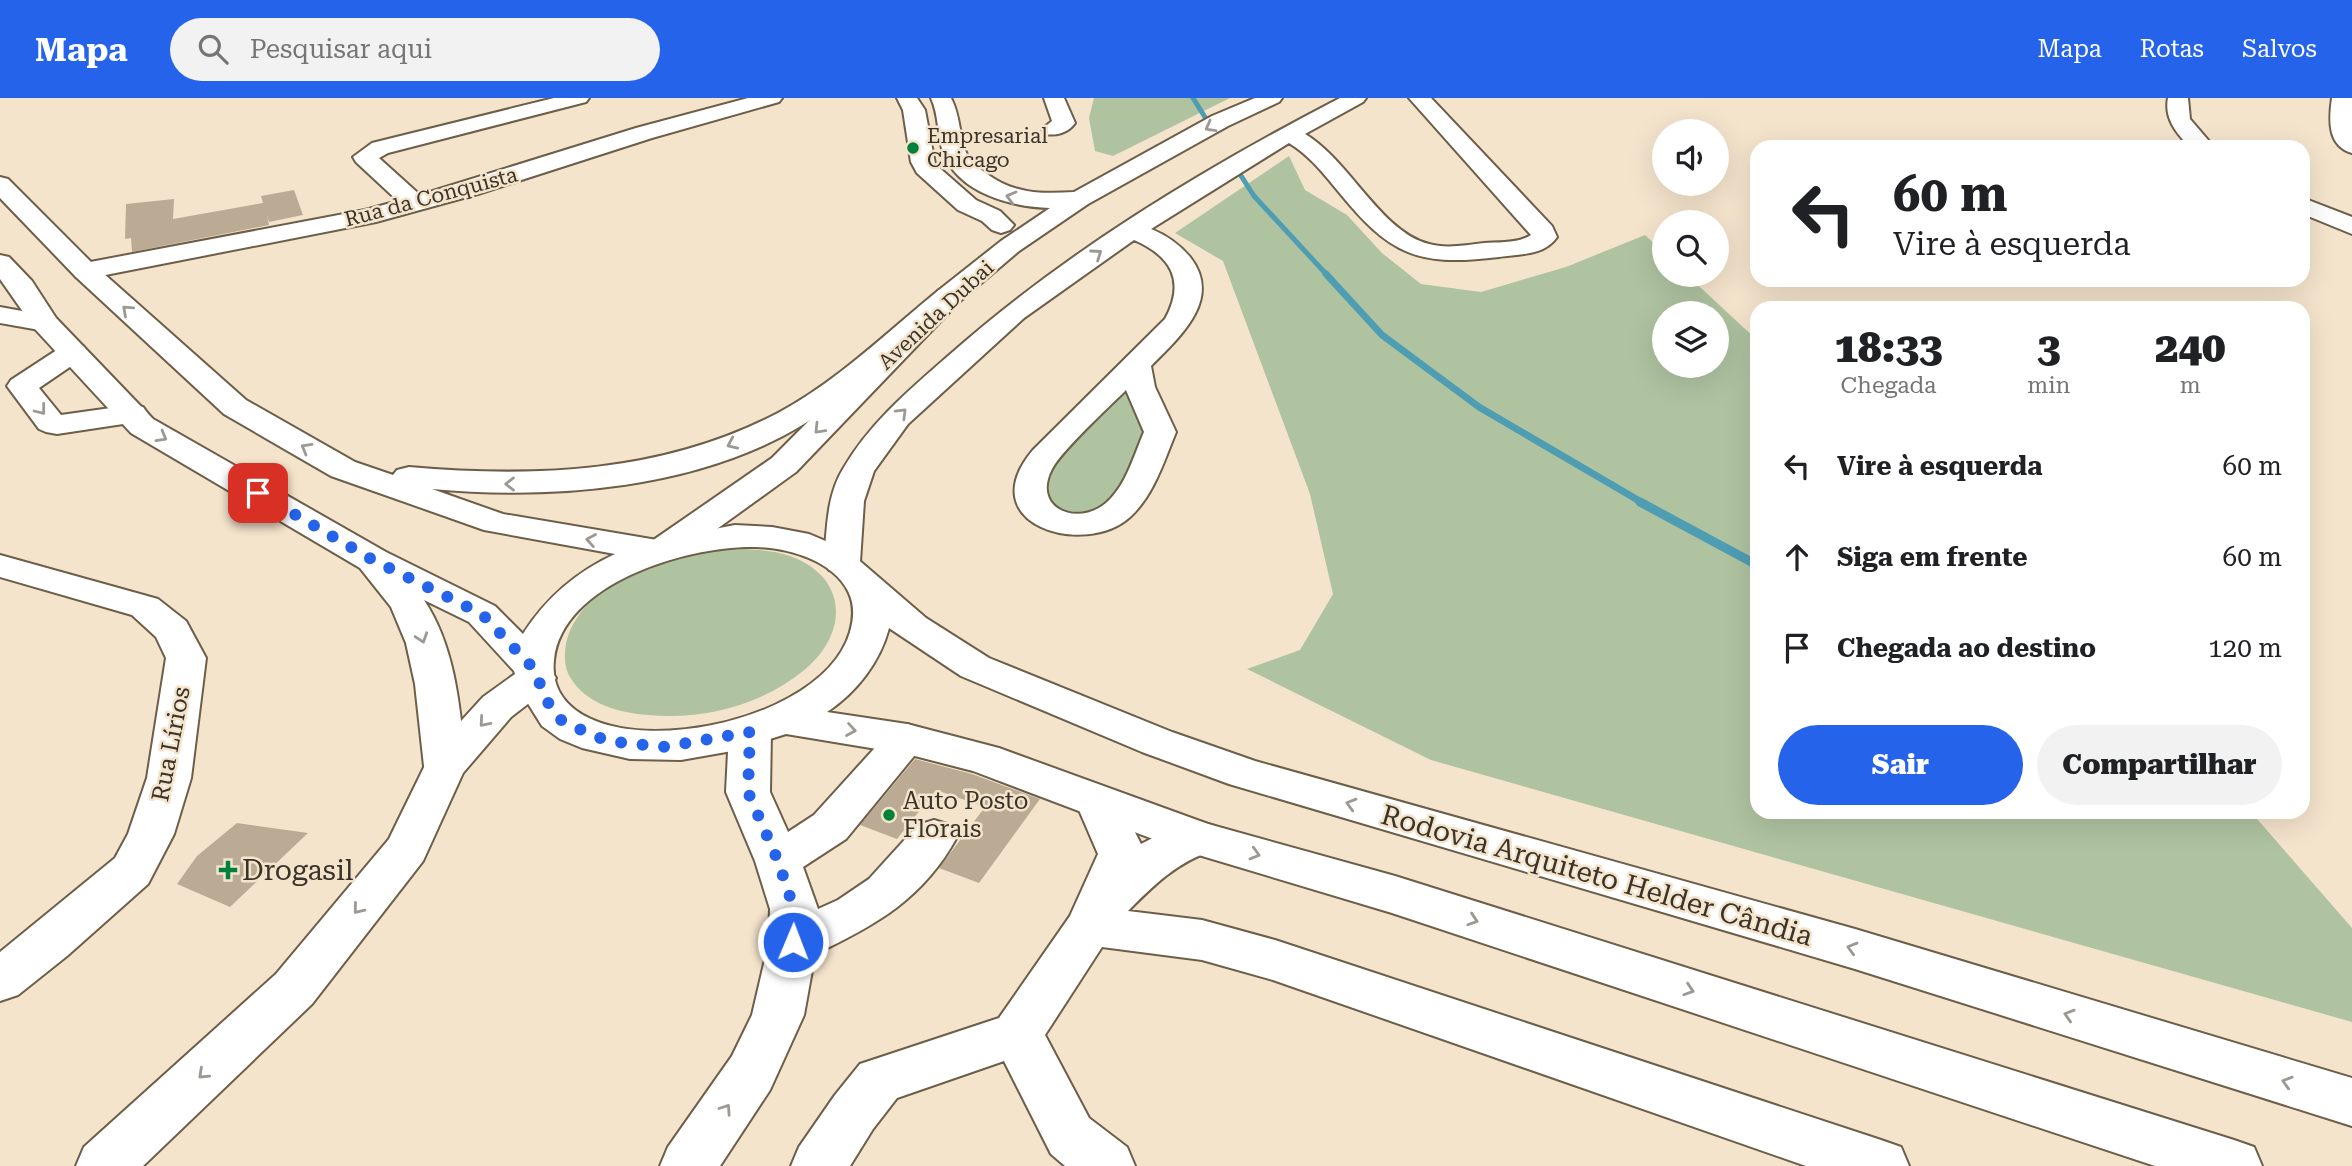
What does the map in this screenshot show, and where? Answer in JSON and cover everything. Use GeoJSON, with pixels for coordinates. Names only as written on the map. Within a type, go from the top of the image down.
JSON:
{"type":"FeatureCollection","features":[{"type":"Feature","properties":{"kind":"main road"},"geometry":{"type":"LineString","coordinates":[[415,204],[363,157],[380,148],[579,98]]}},
{"type":"Feature","properties":{"kind":"main road","name":"Rua da Conquista"},"geometry":{"type":"LineString","coordinates":[[85,271],[294,232],[415,204],[644,133],[772,98]]}},
{"type":"Feature","properties":{"kind":"main road"},"geometry":{"type":"LineString","coordinates":[[906,98],[914,110],[922,162],[926,168],[967,205],[999,223],[1008,236],[1010,246]]}},
{"type":"Feature","properties":{"kind":"main road"},"geometry":{"type":"LineString","coordinates":[[940,98],[949,119],[956,156],[984,185],[1010,198],[1031,201],[1079,200]]}},
{"type":"Feature","properties":{"kind":"main road"},"geometry":{"type":"LineString","coordinates":[[1053,129],[1064,123],[1054,98]]}},
{"type":"Feature","properties":{"kind":"main road"},"geometry":{"type":"LineString","coordinates":[[1284,112],[1357,200],[1386,227],[1421,250],[1438,254],[1533,245],[1544,237],[1543,231],[1419,98]]}},
{"type":"Feature","properties":{"kind":"main road"},"geometry":{"type":"LineString","coordinates":[[2178,98],[2176,110],[2179,120],[2197,140]]}},
{"type":"Feature","properties":{"kind":"main road"},"geometry":{"type":"LineString","coordinates":[[2342,98],[2340,127],[2342,135],[2352,146]]}},
{"type":"Feature","properties":{"kind":"main road","name":"Avenida Dubai"},"geometry":{"type":"LineString","coordinates":[[662,550],[784,465],[949,296],[1010,246],[1079,200],[1220,121],[1348,100]]}},
{"type":"Feature","properties":{"kind":"main road","name":"Avenida Dubai"},"geometry":{"type":"LineString","coordinates":[[767,725],[827,692],[857,662],[873,627],[855,576],[847,501],[858,471],[897,417],[1014,312],[1055,257],[1131,230],[1284,112]]}},
{"type":"Feature","properties":{"kind":"main road"},"geometry":{"type":"LineString","coordinates":[[0,184],[85,271],[235,407],[343,469],[496,523],[662,550]]}},
{"type":"Feature","properties":{"kind":"main road"},"geometry":{"type":"LineString","coordinates":[[2310,208],[2352,226]]}},
{"type":"Feature","properties":{"kind":"main road"},"geometry":{"type":"LineString","coordinates":[[1131,230],[1161,243],[1176,254],[1184,267],[1188,304],[1184,313],[1136,365],[1079,419],[1035,469],[1029,486],[1030,496],[1036,510],[1043,516],[1062,523],[1102,519],[1115,513],[1133,493],[1160,432],[1155,415],[1140,387],[1136,365]]}},
{"type":"Feature","properties":{"kind":"main road"},"geometry":{"type":"LineString","coordinates":[[0,263],[22,286],[45,323],[142,426],[373,560],[482,614],[535,673],[551,709],[563,722],[607,741],[663,747],[767,725],[907,739],[984,759],[1198,838],[1408,899],[2234,1166]]}},
{"type":"Feature","properties":{"kind":"main road"},"geometry":{"type":"LineString","coordinates":[[343,469],[453,482],[513,484],[598,479],[660,469],[721,449],[783,422],[837,388],[949,296]]}},
{"type":"Feature","properties":{"kind":"main road"},"geometry":{"type":"LineString","coordinates":[[0,315],[45,323]]}},
{"type":"Feature","properties":{"kind":"main road"},"geometry":{"type":"LineString","coordinates":[[73,352],[22,386],[50,422],[57,425],[132,414]]}},
{"type":"Feature","properties":{"kind":"main road","name":"Rodovia Arquiteto Helder Cândia"},"geometry":{"type":"LineString","coordinates":[[662,550],[701,539],[735,536],[779,538],[826,553],[912,627],[975,667],[1157,742],[1244,773],[1855,949],[2352,1102]]}},
{"type":"Feature","properties":{"kind":"main road"},"geometry":{"type":"LineString","coordinates":[[104,1166],[294,989],[407,849],[445,766],[497,707],[535,673],[541,637],[561,607],[593,581],[629,561],[662,550]]}},
{"type":"Feature","properties":{"kind":"main road"},"geometry":{"type":"LineString","coordinates":[[373,560],[409,606],[421,632],[438,694],[445,766]]}},
{"type":"Feature","properties":{"kind":"main road","name":"Rua Lírios"},"geometry":{"type":"LineString","coordinates":[[0,566],[145,607],[172,629],[186,658],[169,778],[151,834],[132,871],[50,942],[0,980]]}},
{"type":"Feature","properties":{"kind":"main road"},"geometry":{"type":"LineString","coordinates":[[688,1166],[751,1073],[778,1015],[793,942],[794,909],[778,861],[748,792],[767,725]]}},
{"type":"Feature","properties":{"kind":"main road"},"geometry":{"type":"LineString","coordinates":[[778,861],[830,827],[907,739]]}},
{"type":"Feature","properties":{"kind":"main road"},"geometry":{"type":"LineString","coordinates":[[1094,919],[1121,854],[1098,803]]}},
{"type":"Feature","properties":{"kind":"main road"},"geometry":{"type":"LineString","coordinates":[[793,942],[855,913],[886,892],[934,837]]}},
{"type":"Feature","properties":{"kind":"main road"},"geometry":{"type":"LineString","coordinates":[[819,1166],[854,1112],[879,1081],[1017,1034],[1094,919],[1146,862],[1159,853],[1198,838]]}},
{"type":"Feature","properties":{"kind":"main road"},"geometry":{"type":"LineString","coordinates":[[1094,919],[1202,940],[1275,960],[1881,1166]]}},
{"type":"Feature","properties":{"kind":"main road"},"geometry":{"type":"LineString","coordinates":[[1017,1034],[1070,1136],[1107,1166]]}},
{"type":"Feature","properties":{"kind":"green space"},"geometry":{"type":"Polygon","coordinates":[[[1094,98],[1230,98],[1113,156],[1095,151],[1089,118],[1094,98]]]}},
{"type":"Feature","properties":{"kind":"green space"},"geometry":{"type":"Polygon","coordinates":[[[1289,156],[1305,190],[1347,215],[1382,253],[1421,284],[1481,292],[1566,267],[1645,235],[1652,242],[1652,287],[1700,287],[1715,301],[1652,301],[1652,378],[1729,378],[1729,314],[1750,334],[1750,819],[2257,819],[2352,928],[2352,1022],[1431,760],[1247,669],[1300,650],[1333,594],[1310,494],[1223,261],[1175,233],[1289,156]]]}},
{"type":"Feature","properties":{"kind":"green space"},"geometry":{"type":"Polygon","coordinates":[[[1130,381],[1150,435],[1108,510],[1085,518],[1049,512],[1038,482],[1049,460],[1130,381]]]}},
{"type":"Feature","properties":{"kind":"green space"},"geometry":{"type":"Polygon","coordinates":[[[717,549],[781,553],[810,566],[824,578],[836,608],[834,625],[818,657],[803,671],[768,693],[749,702],[709,713],[668,716],[626,712],[604,705],[585,694],[570,677],[565,657],[568,636],[578,616],[593,599],[630,574],[673,559],[717,549]]]}},
{"type":"Feature","properties":{"kind":"building"},"geometry":{"type":"Polygon","coordinates":[[[294,190],[303,215],[269,222],[267,215],[269,225],[132,252],[131,238],[125,239],[126,204],[174,199],[173,219],[263,203],[261,196],[294,190]]]}},
{"type":"Feature","properties":{"kind":"building","name":"Auto Posto Florais"},"geometry":{"type":"Polygon","coordinates":[[[915,759],[972,774],[1040,799],[979,883],[939,868],[985,807],[936,790],[897,839],[860,825],[915,759]]]}},
{"type":"Feature","properties":{"kind":"building","name":"Drogasil"},"geometry":{"type":"Polygon","coordinates":[[[237,823],[308,833],[230,907],[177,884],[197,856],[237,823]]]}},
{"type":"Feature","properties":{"kind":"waterway"},"geometry":{"type":"LineString","coordinates":[[1193,98],[1208,122]]}},
{"type":"Feature","properties":{"kind":"waterway"},"geometry":{"type":"LineString","coordinates":[[1238,171],[1254,196],[1328,276]]}},
{"type":"Feature","properties":{"kind":"waterway"},"geometry":{"type":"LineString","coordinates":[[1326,274],[1382,335],[1479,407],[1643,503]]}},
{"type":"Feature","properties":{"kind":"waterway"},"geometry":{"type":"LineString","coordinates":[[1640,502],[1750,561]]}},
{"type":"Feature","properties":{"kind":"place","name":"Empresarial Chicago"},"geometry":{"type":"Point","coordinates":[913,148]}},
{"type":"Feature","properties":{"kind":"place","name":"Auto Posto Florais"},"geometry":{"type":"Point","coordinates":[889,815]}},
{"type":"Feature","properties":{"kind":"place","name":"Drogasil"},"geometry":{"type":"Point","coordinates":[228,870]}},
{"type":"Feature","properties":{"kind":"route"},"geometry":{"type":"LineString","coordinates":[[258,493],[373,560],[482,614],[533,668],[551,709],[563,722],[607,741],[663,747],[750,732],[748,792],[778,861],[794,909],[793,942]]}}]}
